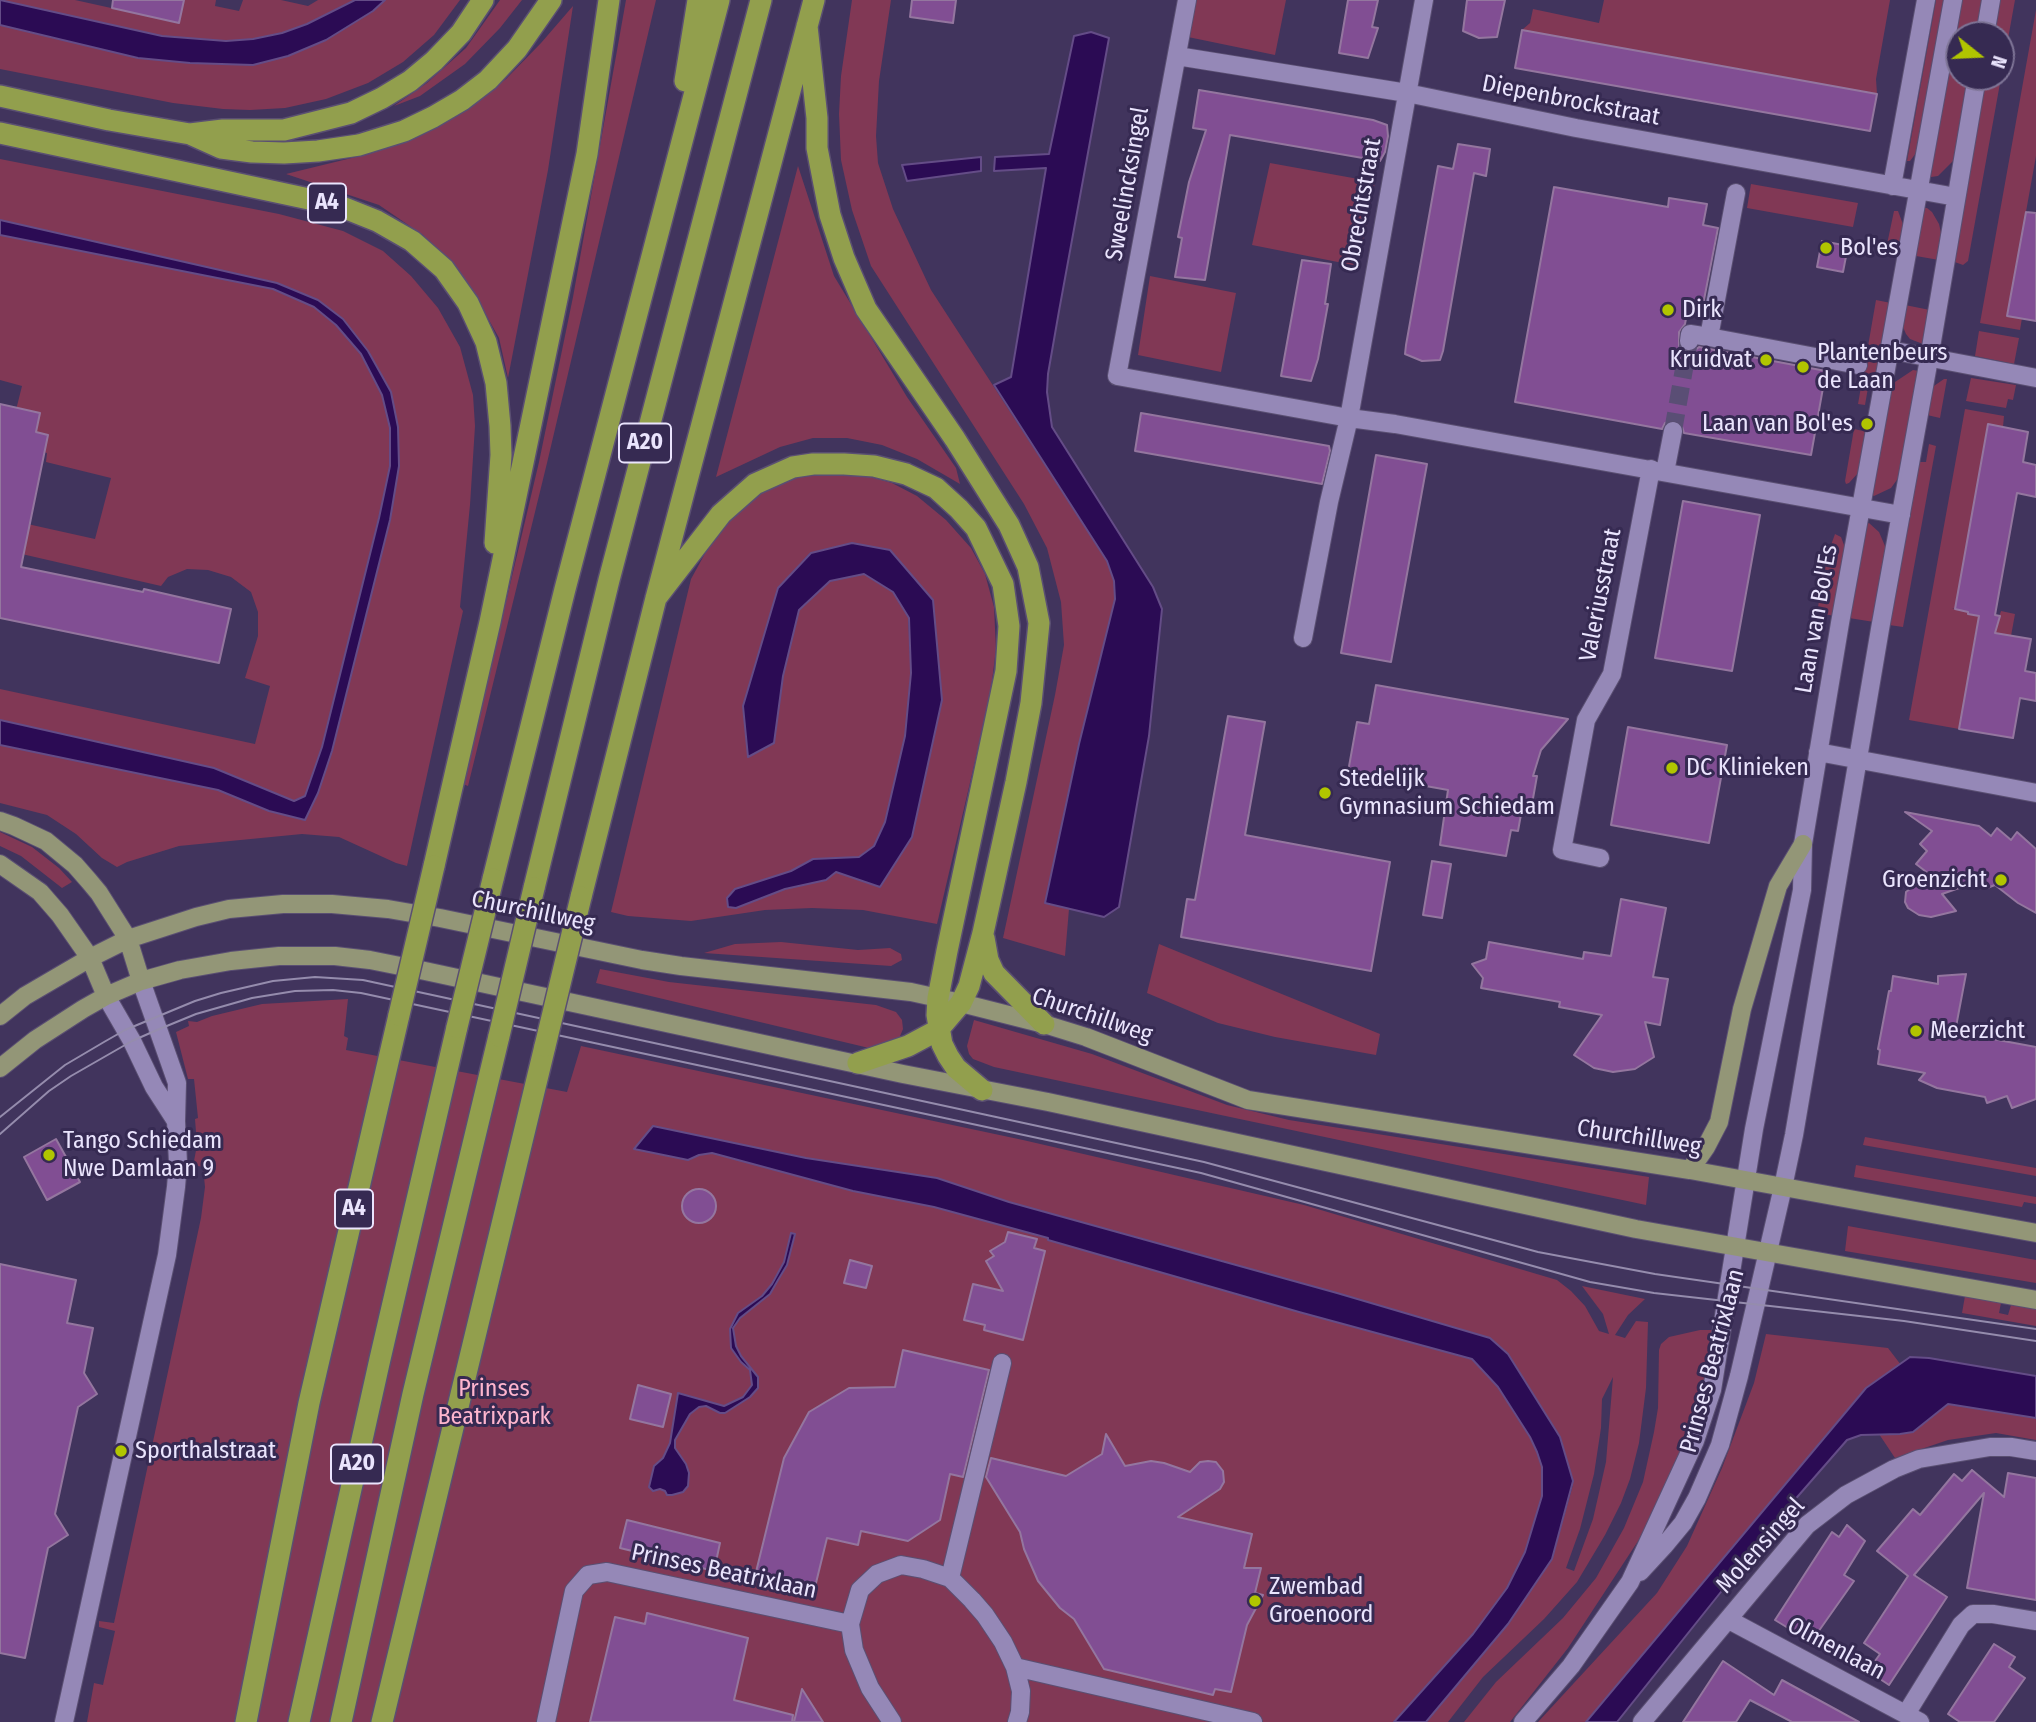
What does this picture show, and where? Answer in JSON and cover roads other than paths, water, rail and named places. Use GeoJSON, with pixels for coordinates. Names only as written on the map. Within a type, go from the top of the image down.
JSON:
{"type":"FeatureCollection","features":[{"type":"Feature","properties":{"kind":"highway","name":"A4"},"geometry":{"type":"LineString","coordinates":[[190,134],[223,130],[284,130],[351,113],[410,81],[434,61],[461,33],[484,0]]}},
{"type":"Feature","properties":{"kind":"highway","name":"A4"},"geometry":{"type":"LineString","coordinates":[[0,96],[109,120],[190,134],[221,148],[284,153],[359,145],[404,131],[462,100],[488,80],[517,48],[551,0]]}},
{"type":"Feature","properties":{"kind":"highway","name":"A4"},"geometry":{"type":"LineString","coordinates":[[246,1722],[309,1403],[490,622],[587,154],[609,0]]}},
{"type":"Feature","properties":{"kind":"highway"},"geometry":{"type":"LineString","coordinates":[[662,214],[698,0]]}},
{"type":"Feature","properties":{"kind":"highway","name":"A20"},"geometry":{"type":"LineString","coordinates":[[299,1722],[374,1386],[493,879],[568,576],[719,0]]}},
{"type":"Feature","properties":{"kind":"highway","name":"A20"},"geometry":{"type":"LineString","coordinates":[[341,1722],[413,1394],[534,888],[623,527],[761,0]]}},
{"type":"Feature","properties":{"kind":"highway","name":"A20"},"geometry":{"type":"LineString","coordinates":[[382,1722],[656,598],[814,0]]}},
{"type":"Feature","properties":{"kind":"highway","name":"A20"},"geometry":{"type":"LineString","coordinates":[[807,26],[817,118],[817,148],[830,215],[844,258],[866,309],[956,439],[1010,525],[1028,567],[1038,623],[1031,703],[1016,782],[984,933],[969,986],[961,1003]]}},
{"type":"Feature","properties":{"kind":"highway","name":"A4"},"geometry":{"type":"LineString","coordinates":[[0,134],[337,205],[377,221],[412,241],[443,269],[468,303],[486,342],[496,383],[501,455],[490,622]]}},
{"type":"Feature","properties":{"kind":"highway","name":"A20"},"geometry":{"type":"LineString","coordinates":[[656,598],[720,514],[755,484],[793,467],[844,464],[874,466],[906,474],[936,488],[960,509],[976,528],[1003,584],[1009,626],[1006,671],[938,998]]}},
{"type":"Feature","properties":{"kind":"highway"},"geometry":{"type":"LineString","coordinates":[[984,933],[985,948],[995,973],[1044,1024]]}},
{"type":"Feature","properties":{"kind":"highway"},"geometry":{"type":"LineString","coordinates":[[938,998],[938,1030],[942,1044],[956,1068],[982,1090]]}},
{"type":"Feature","properties":{"kind":"highway"},"geometry":{"type":"LineString","coordinates":[[858,1063],[908,1046],[938,1030],[961,1003]]}},
{"type":"Feature","properties":{"kind":"main road"},"geometry":{"type":"LineString","coordinates":[[0,821],[46,841],[75,865],[99,893],[128,939],[141,981]]}},
{"type":"Feature","properties":{"kind":"main road"},"geometry":{"type":"LineString","coordinates":[[1690,1170],[1719,1122],[1742,1009],[1774,899],[1778,886],[1803,844]]}},
{"type":"Feature","properties":{"kind":"main road"},"geometry":{"type":"LineString","coordinates":[[0,864],[40,892],[60,915],[90,958],[106,996]]}},
{"type":"Feature","properties":{"kind":"main road","name":"Churchillweg"},"geometry":{"type":"LineString","coordinates":[[0,1016],[25,996],[90,958],[128,939],[197,917],[229,909],[296,904],[388,909],[655,962],[900,991],[961,1003],[1086,1037],[1248,1100],[1690,1170],[2036,1233]]}},
{"type":"Feature","properties":{"kind":"main road"},"geometry":{"type":"LineString","coordinates":[[0,1068],[34,1040],[106,996],[141,981],[180,970],[231,961],[279,956],[335,956],[425,971],[1636,1229],[2036,1300]]}},
{"type":"Feature","properties":{"kind":"street","name":"Sweelincksingel"},"geometry":{"type":"LineString","coordinates":[[1187,0],[1117,376],[1349,418]]}},
{"type":"Feature","properties":{"kind":"street","name":"Obrechtstraat"},"geometry":{"type":"LineString","coordinates":[[1349,418],[1424,0]]}},
{"type":"Feature","properties":{"kind":"street"},"geometry":{"type":"LineString","coordinates":[[1892,186],[1926,0]]}},
{"type":"Feature","properties":{"kind":"street","name":"Laan van Bol'Es"},"geometry":{"type":"LineString","coordinates":[[1734,1247],[1802,890],[1803,844],[1818,752],[1953,0]]}},
{"type":"Feature","properties":{"kind":"street"},"geometry":{"type":"LineString","coordinates":[[1987,21],[1991,0]]}},
{"type":"Feature","properties":{"kind":"street","name":"Diepenbrockstraat"},"geometry":{"type":"LineString","coordinates":[[1177,56],[1407,93],[1576,128],[1956,197]]}},
{"type":"Feature","properties":{"kind":"street"},"geometry":{"type":"LineString","coordinates":[[1768,1252],[1795,1127],[1975,91]]}},
{"type":"Feature","properties":{"kind":"street"},"geometry":{"type":"LineString","coordinates":[[1709,337],[1736,193]]}},
{"type":"Feature","properties":{"kind":"street"},"geometry":{"type":"LineString","coordinates":[[1689,341],[1690,334],[1858,365]]}},
{"type":"Feature","properties":{"kind":"street"},"geometry":{"type":"LineString","coordinates":[[1889,350],[2036,378]]}},
{"type":"Feature","properties":{"kind":"street"},"geometry":{"type":"LineString","coordinates":[[1303,638],[1329,502],[1349,418],[1658,470],[1901,515]]}},
{"type":"Feature","properties":{"kind":"street"},"geometry":{"type":"LineString","coordinates":[[1658,470],[1673,430]]}},
{"type":"Feature","properties":{"kind":"street","name":"Valeriusstraat"},"geometry":{"type":"LineString","coordinates":[[1600,858],[1562,850],[1586,720],[1612,674],[1658,470]]}},
{"type":"Feature","properties":{"kind":"street"},"geometry":{"type":"LineString","coordinates":[[1818,752],[2036,793]]}},
{"type":"Feature","properties":{"kind":"street"},"geometry":{"type":"LineString","coordinates":[[64,1722],[167,1255],[178,1163],[177,1083],[141,981]]}},
{"type":"Feature","properties":{"kind":"street"},"geometry":{"type":"LineString","coordinates":[[106,996],[154,1087],[176,1121]]}},
{"type":"Feature","properties":{"kind":"street","name":"Prinses Beatrixlaan"},"geometry":{"type":"LineString","coordinates":[[1630,1582],[1680,1476],[1707,1407],[1720,1351],[1734,1247]]}},
{"type":"Feature","properties":{"kind":"street","name":"Prinses Beatrixlaan"},"geometry":{"type":"LineString","coordinates":[[1523,1722],[1571,1666],[1630,1582],[1683,1523],[1697,1498],[1710,1469],[1734,1398],[1768,1252]]}},
{"type":"Feature","properties":{"kind":"street"},"geometry":{"type":"LineString","coordinates":[[950,1578],[1002,1363]]}},
{"type":"Feature","properties":{"kind":"street","name":"Molensingel"},"geometry":{"type":"LineString","coordinates":[[1642,1722],[1807,1525],[1846,1495],[1894,1469],[1919,1460],[1990,1447],[2036,1451]]}},
{"type":"Feature","properties":{"kind":"street"},"geometry":{"type":"LineString","coordinates":[[892,1722],[870,1688],[854,1650],[850,1624],[860,1590],[877,1574],[901,1565],[950,1578],[985,1615],[1016,1667],[1021,1691],[1017,1722]]}},
{"type":"Feature","properties":{"kind":"street","name":"Prinses Beatrixlaan"},"geometry":{"type":"LineString","coordinates":[[546,1722],[574,1591],[588,1575],[607,1572],[850,1624]]}},
{"type":"Feature","properties":{"kind":"street"},"geometry":{"type":"LineString","coordinates":[[1913,1718],[1961,1625],[1973,1614],[1993,1614],[2036,1621]]}},
{"type":"Feature","properties":{"kind":"street","name":"Olmenlaan"},"geometry":{"type":"LineString","coordinates":[[1729,1620],[1913,1718]]}},
{"type":"Feature","properties":{"kind":"street"},"geometry":{"type":"LineString","coordinates":[[1016,1667],[1252,1722]]}},
{"type":"Feature","properties":{"kind":"tunnel"},"geometry":{"type":"LineString","coordinates":[[1673,431],[1689,341]]}},
{"type":"Feature","properties":{"kind":"tram line"},"geometry":{"type":"LineString","coordinates":[[0,1117],[65,1065],[125,1030],[195,1001],[273,981],[315,977],[363,980],[1204,1162],[1538,1252],[1655,1274],[2036,1329]]}},
{"type":"Feature","properties":{"kind":"tram line"},"geometry":{"type":"LineString","coordinates":[[0,1134],[49,1091],[71,1076],[157,1030],[196,1014],[252,998],[295,991],[333,990],[361,993],[1201,1173],[1590,1282],[1654,1293],[1904,1321],[2036,1341]]}},
{"type":"Feature","properties":{"kind":"place","name":"Bol'es"},"geometry":{"type":"Point","coordinates":[1826,248]}},
{"type":"Feature","properties":{"kind":"place","name":"Dirk"},"geometry":{"type":"Point","coordinates":[1668,310]}},
{"type":"Feature","properties":{"kind":"place","name":"Kruidvat"},"geometry":{"type":"Point","coordinates":[1766,360]}},
{"type":"Feature","properties":{"kind":"place","name":"Plantenbeurs de Laan"},"geometry":{"type":"Point","coordinates":[1803,367]}},
{"type":"Feature","properties":{"kind":"place","name":"Laan van Bol'es"},"geometry":{"type":"Point","coordinates":[1867,424]}},
{"type":"Feature","properties":{"kind":"place","name":"DC Klinieken"},"geometry":{"type":"Point","coordinates":[1672,768]}},
{"type":"Feature","properties":{"kind":"place","name":"Stedelijk Gymnasium Schiedam"},"geometry":{"type":"Point","coordinates":[1325,793]}},
{"type":"Feature","properties":{"kind":"place","name":"Groenzicht"},"geometry":{"type":"Point","coordinates":[2001,880]}},
{"type":"Feature","properties":{"kind":"place","name":"Meerzicht"},"geometry":{"type":"Point","coordinates":[1916,1031]}},
{"type":"Feature","properties":{"kind":"place","name":"Tango Schiedam Nwe Damlaan 9"},"geometry":{"type":"Point","coordinates":[49,1155]}},
{"type":"Feature","properties":{"kind":"place","name":"Sporthalstraat"},"geometry":{"type":"Point","coordinates":[121,1451]}},
{"type":"Feature","properties":{"kind":"place","name":"Zwembad Groenoord"},"geometry":{"type":"Point","coordinates":[1255,1601]}},
{"type":"Feature","properties":{"kind":"park label","name":"Prinses Beatrixpark"},"geometry":{"type":"Point","coordinates":[494,1403]}}]}
